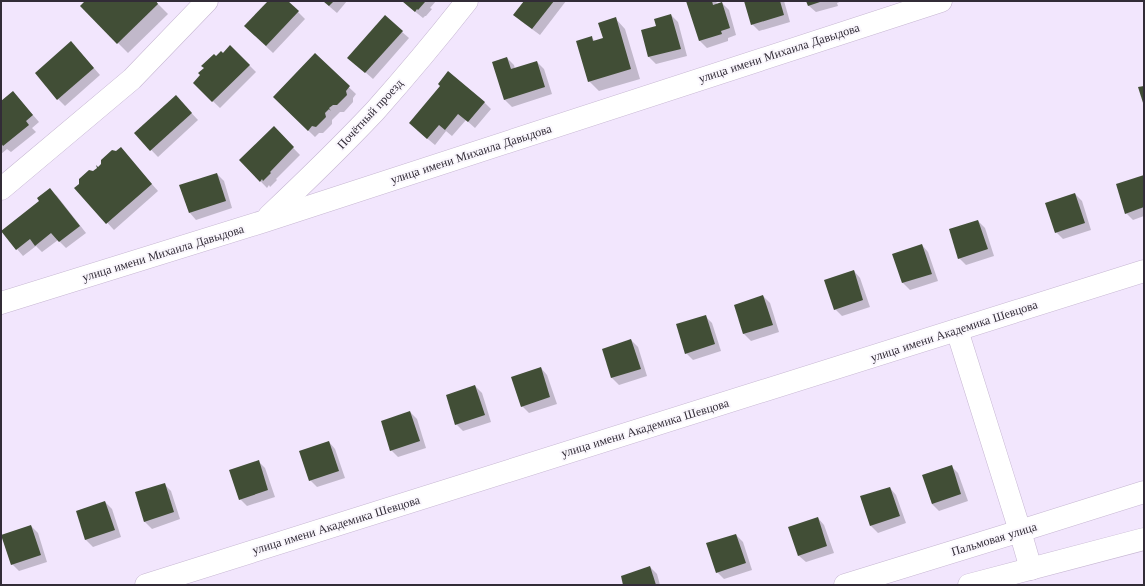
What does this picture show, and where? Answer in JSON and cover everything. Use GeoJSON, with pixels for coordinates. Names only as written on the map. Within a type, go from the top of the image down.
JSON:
{"type":"FeatureCollection","features":[{"type":"Feature","properties":{"kind":"street"},"geometry":{"type":"LineString","coordinates":[[1,189],[132,79],[207,1]]}},
{"type":"Feature","properties":{"kind":"street","name":"Почётный проезд"},"geometry":{"type":"LineString","coordinates":[[265,221],[323,165],[375,110],[440,36],[467,1]]}},
{"type":"Feature","properties":{"kind":"street","name":"улица имени Михаила Давыдова"},"geometry":{"type":"LineString","coordinates":[[1,303],[265,221],[941,1]]}},
{"type":"Feature","properties":{"kind":"street","name":"улица имени Академика Шевцова"},"geometry":{"type":"LineString","coordinates":[[146,585],[1144,271]]}},
{"type":"Feature","properties":{"kind":"street"},"geometry":{"type":"LineString","coordinates":[[957,330],[1031,569]]}},
{"type":"Feature","properties":{"kind":"street","name":"Пальмовая улица"},"geometry":{"type":"LineString","coordinates":[[845,585],[1144,492]]}},
{"type":"Feature","properties":{"kind":"street"},"geometry":{"type":"LineString","coordinates":[[969,585],[1144,539]]}},
{"type":"Feature","properties":{"kind":"building"},"geometry":{"type":"Polygon","coordinates":[[[85,1],[156,1],[158,4],[117,44],[80,6],[85,1]]]}},
{"type":"Feature","properties":{"kind":"building"},"geometry":{"type":"Polygon","coordinates":[[[268,1],[288,1],[299,11],[266,46],[244,26],[268,1]]]}},
{"type":"Feature","properties":{"kind":"building"},"geometry":{"type":"Polygon","coordinates":[[[323,1],[334,1],[329,6],[323,1]]]}},
{"type":"Feature","properties":{"kind":"building"},"geometry":{"type":"Polygon","coordinates":[[[402,1],[424,1],[425,2],[415,12],[402,1]]]}},
{"type":"Feature","properties":{"kind":"building"},"geometry":{"type":"Polygon","coordinates":[[[524,1],[554,1],[532,29],[513,15],[524,1]]]}},
{"type":"Feature","properties":{"kind":"building"},"geometry":{"type":"Polygon","coordinates":[[[686,1],[712,1],[713,5],[722,2],[730,28],[721,31],[722,34],[699,41],[686,1]]]}},
{"type":"Feature","properties":{"kind":"building"},"geometry":{"type":"Polygon","coordinates":[[[744,1],[780,1],[784,15],[751,25],[744,1]]]}},
{"type":"Feature","properties":{"kind":"building"},"geometry":{"type":"Polygon","coordinates":[[[806,1],[823,1],[808,6],[806,1]]]}},
{"type":"Feature","properties":{"kind":"building"},"geometry":{"type":"Polygon","coordinates":[[[671,14],[681,49],[648,57],[641,30],[656,26],[654,19],[671,14]]]}},
{"type":"Feature","properties":{"kind":"building"},"geometry":{"type":"Polygon","coordinates":[[[385,15],[403,31],[365,73],[347,58],[385,15]]]}},
{"type":"Feature","properties":{"kind":"building"},"geometry":{"type":"Polygon","coordinates":[[[616,17],[631,69],[588,82],[576,41],[592,36],[593,41],[603,38],[598,23],[616,17]]]}},
{"type":"Feature","properties":{"kind":"building"},"geometry":{"type":"Polygon","coordinates":[[[71,41],[94,68],[57,100],[35,73],[71,41]]]}},
{"type":"Feature","properties":{"kind":"building"},"geometry":{"type":"Polygon","coordinates":[[[230,45],[250,65],[212,102],[193,83],[200,75],[198,73],[204,68],[201,66],[214,54],[216,56],[221,51],[223,53],[230,45]]]}},
{"type":"Feature","properties":{"kind":"building"},"geometry":{"type":"Polygon","coordinates":[[[315,53],[350,86],[346,91],[347,95],[337,105],[333,105],[329,108],[331,111],[329,109],[325,113],[326,117],[316,127],[312,126],[308,131],[273,97],[315,53]]]}},
{"type":"Feature","properties":{"kind":"building"},"geometry":{"type":"Polygon","coordinates":[[[507,57],[511,69],[537,61],[545,87],[504,100],[492,62],[507,57]]]}},
{"type":"Feature","properties":{"kind":"building"},"geometry":{"type":"Polygon","coordinates":[[[448,71],[485,102],[468,122],[458,114],[445,130],[439,125],[427,139],[409,123],[440,86],[438,84],[448,71]]]}},
{"type":"Feature","properties":{"kind":"building"},"geometry":{"type":"Polygon","coordinates":[[[1144,86],[1144,106],[1138,87],[1144,86]]]}},
{"type":"Feature","properties":{"kind":"building"},"geometry":{"type":"Polygon","coordinates":[[[13,91],[33,115],[26,121],[29,125],[3,146],[1,143],[1,101],[13,91]]]}},
{"type":"Feature","properties":{"kind":"building"},"geometry":{"type":"Polygon","coordinates":[[[176,95],[192,113],[150,151],[134,133],[176,95]]]}},
{"type":"Feature","properties":{"kind":"building"},"geometry":{"type":"Polygon","coordinates":[[[274,126],[294,147],[270,172],[271,173],[260,182],[239,160],[274,126]]]}},
{"type":"Feature","properties":{"kind":"building"},"geometry":{"type":"Polygon","coordinates":[[[121,147],[152,184],[106,224],[74,188],[79,184],[79,179],[89,170],[93,171],[97,168],[96,165],[98,167],[101,164],[101,160],[112,150],[116,151],[121,147]]]}},
{"type":"Feature","properties":{"kind":"building"},"geometry":{"type":"Polygon","coordinates":[[[217,173],[226,201],[189,213],[179,185],[217,173]]]}},
{"type":"Feature","properties":{"kind":"building"},"geometry":{"type":"Polygon","coordinates":[[[1144,175],[1144,207],[1125,214],[1116,184],[1144,175]]]}},
{"type":"Feature","properties":{"kind":"building"},"geometry":{"type":"Polygon","coordinates":[[[50,188],[80,226],[59,242],[51,233],[35,246],[30,239],[16,250],[1,231],[39,201],[37,198],[50,188]]]}},
{"type":"Feature","properties":{"kind":"building"},"geometry":{"type":"Polygon","coordinates":[[[1075,193],[1085,223],[1055,233],[1045,203],[1075,193]]]}},
{"type":"Feature","properties":{"kind":"building"},"geometry":{"type":"Polygon","coordinates":[[[978,220],[988,249],[958,259],[949,229],[978,220]]]}},
{"type":"Feature","properties":{"kind":"building"},"geometry":{"type":"Polygon","coordinates":[[[922,244],[932,274],[902,283],[892,254],[922,244]]]}},
{"type":"Feature","properties":{"kind":"building"},"geometry":{"type":"Polygon","coordinates":[[[854,270],[863,300],[834,310],[824,280],[854,270]]]}},
{"type":"Feature","properties":{"kind":"building"},"geometry":{"type":"Polygon","coordinates":[[[763,295],[773,325],[743,334],[734,305],[763,295]]]}},
{"type":"Feature","properties":{"kind":"building"},"geometry":{"type":"Polygon","coordinates":[[[706,315],[715,344],[685,354],[676,324],[706,315]]]}},
{"type":"Feature","properties":{"kind":"building"},"geometry":{"type":"Polygon","coordinates":[[[631,339],[641,369],[611,378],[602,349],[631,339]]]}},
{"type":"Feature","properties":{"kind":"building"},"geometry":{"type":"Polygon","coordinates":[[[541,367],[550,397],[521,407],[511,377],[541,367]]]}},
{"type":"Feature","properties":{"kind":"building"},"geometry":{"type":"Polygon","coordinates":[[[475,385],[485,415],[455,425],[446,395],[475,385]]]}},
{"type":"Feature","properties":{"kind":"building"},"geometry":{"type":"Polygon","coordinates":[[[410,411],[420,441],[390,451],[381,421],[410,411]]]}},
{"type":"Feature","properties":{"kind":"building"},"geometry":{"type":"Polygon","coordinates":[[[329,441],[339,471],[309,481],[299,451],[329,441]]]}},
{"type":"Feature","properties":{"kind":"building"},"geometry":{"type":"Polygon","coordinates":[[[259,460],[268,490],[239,500],[229,470],[259,460]]]}},
{"type":"Feature","properties":{"kind":"building"},"geometry":{"type":"Polygon","coordinates":[[[952,465],[961,494],[932,504],[922,475],[952,465]]]}},
{"type":"Feature","properties":{"kind":"building"},"geometry":{"type":"Polygon","coordinates":[[[165,483],[174,512],[144,522],[135,492],[165,483]]]}},
{"type":"Feature","properties":{"kind":"building"},"geometry":{"type":"Polygon","coordinates":[[[890,487],[900,516],[870,526],[860,496],[890,487]]]}},
{"type":"Feature","properties":{"kind":"building"},"geometry":{"type":"Polygon","coordinates":[[[105,501],[115,530],[85,540],[76,511],[105,501]]]}},
{"type":"Feature","properties":{"kind":"building"},"geometry":{"type":"Polygon","coordinates":[[[818,517],[827,546],[798,556],[788,527],[818,517]]]}},
{"type":"Feature","properties":{"kind":"building"},"geometry":{"type":"Polygon","coordinates":[[[31,525],[41,555],[11,565],[1,535],[31,525]]]}},
{"type":"Feature","properties":{"kind":"building"},"geometry":{"type":"Polygon","coordinates":[[[736,534],[746,563],[716,573],[706,543],[736,534]]]}},
{"type":"Feature","properties":{"kind":"building"},"geometry":{"type":"Polygon","coordinates":[[[650,566],[656,585],[623,585],[621,576],[650,566]]]}}]}
